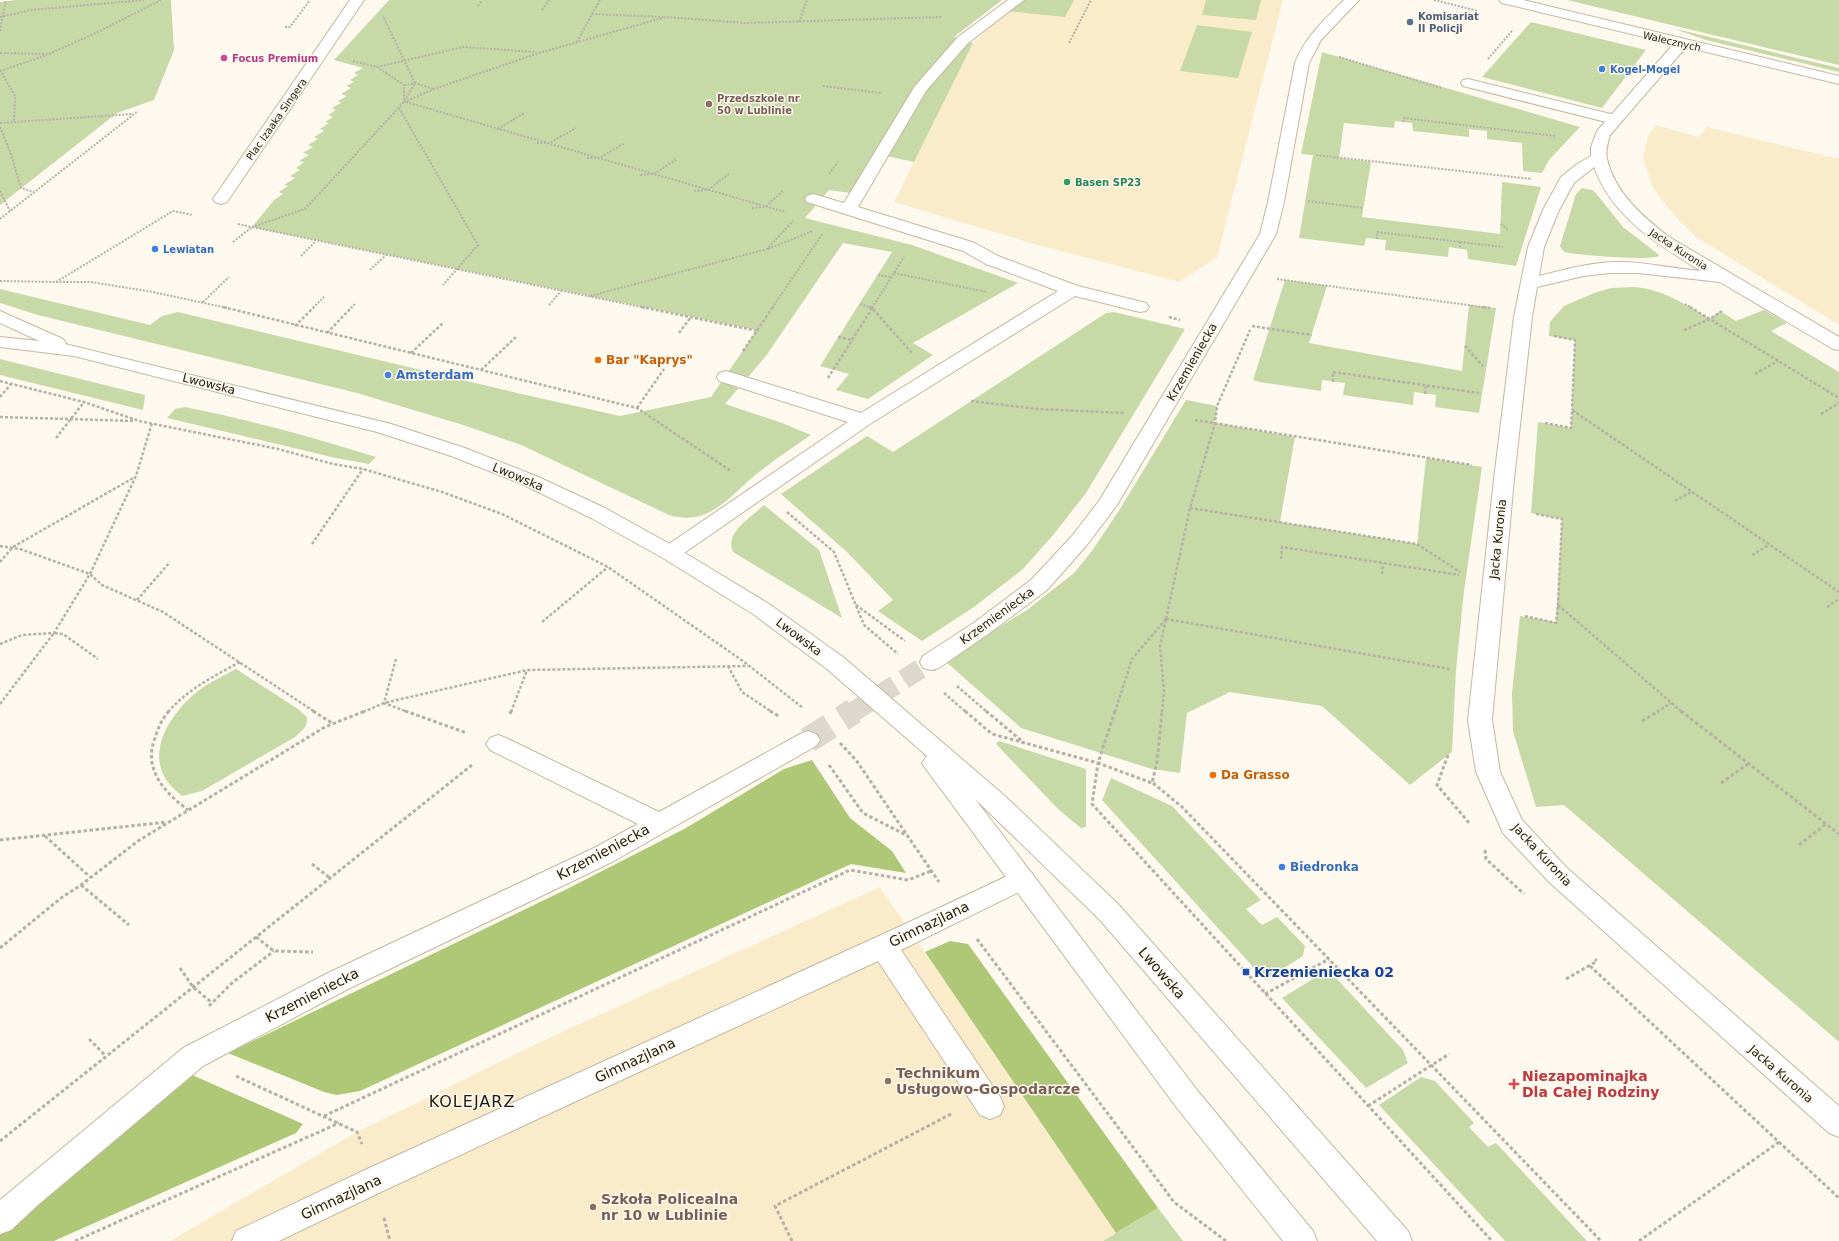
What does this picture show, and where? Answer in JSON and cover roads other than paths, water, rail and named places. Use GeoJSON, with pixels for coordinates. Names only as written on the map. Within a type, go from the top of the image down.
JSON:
{"type":"FeatureCollection","features":[{"type":"Feature","properties":{"kind":"street","name":"Plac Izaaka Singera"},"geometry":{"type":"LineString","coordinates":[[221,198],[357,0]]}},
{"type":"Feature","properties":{"kind":"street"},"geometry":{"type":"LineString","coordinates":[[848,210],[920,90],[963,40],[1017,0]]}},
{"type":"Feature","properties":{"kind":"street","name":"Krzemieniecka"},"geometry":{"type":"LineString","coordinates":[[931,662],[983,627],[1039,585],[1080,541],[1107,505],[1268,234],[1276,202],[1302,63],[1306,50],[1314,38],[1352,0]]}},
{"type":"Feature","properties":{"kind":"street","name":"Walecznych"},"geometry":{"type":"LineString","coordinates":[[1506,0],[1839,80]]}},
{"type":"Feature","properties":{"kind":"street","name":"Jacka Kuronia"},"geometry":{"type":"LineString","coordinates":[[1682,43],[1607,117],[1602,134],[1599,158],[1604,175],[1614,193],[1643,225],[1684,255],[1839,345]]}},
{"type":"Feature","properties":{"kind":"street"},"geometry":{"type":"LineString","coordinates":[[1468,83],[1607,117]]}},
{"type":"Feature","properties":{"kind":"street","name":"Jacka Kuronia"},"geometry":{"type":"LineString","coordinates":[[1599,158],[1583,167],[1567,180],[1551,210],[1536,247],[1523,318],[1504,479],[1480,720],[1488,772],[1512,826],[1558,875],[1839,1124]]}},
{"type":"Feature","properties":{"kind":"street"},"geometry":{"type":"LineString","coordinates":[[813,199],[969,247],[992,260],[1072,290],[1140,307]]}},
{"type":"Feature","properties":{"kind":"street","name":"Jacka Kuronia"},"geometry":{"type":"LineString","coordinates":[[1530,284],[1580,270],[1606,267],[1637,267],[1697,277],[1723,277]]}},
{"type":"Feature","properties":{"kind":"street"},"geometry":{"type":"LineString","coordinates":[[670,553],[863,420],[1072,290]]}},
{"type":"Feature","properties":{"kind":"street","name":"Lwowska"},"geometry":{"type":"LineString","coordinates":[[0,316],[74,351]]}},
{"type":"Feature","properties":{"kind":"street","name":"Lwowska"},"geometry":{"type":"LineString","coordinates":[[0,342],[74,351],[384,428],[458,452],[528,480],[598,513],[670,553],[761,608],[835,663],[905,726],[997,804],[1109,912],[1396,1241]]}},
{"type":"Feature","properties":{"kind":"street"},"geometry":{"type":"LineString","coordinates":[[726,377],[863,420]]}},
{"type":"Feature","properties":{"kind":"street","name":"Lwowska"},"geometry":{"type":"LineString","coordinates":[[905,726],[1187,1099],[1302,1241]]}},
{"type":"Feature","properties":{"kind":"street","name":"Krzemieniecka"},"geometry":{"type":"LineString","coordinates":[[0,1220],[28,1194],[193,1057],[338,981],[603,855],[808,740]]}},
{"type":"Feature","properties":{"kind":"street","name":"Krzemieniecka"},"geometry":{"type":"LineString","coordinates":[[498,744],[658,823]]}},
{"type":"Feature","properties":{"kind":"street","name":"Gimnazjlana"},"geometry":{"type":"LineString","coordinates":[[247,1241],[883,946],[1022,879]]}},
{"type":"Feature","properties":{"kind":"street"},"geometry":{"type":"LineString","coordinates":[[883,946],[987,1102]]}},
{"type":"Feature","properties":{"kind":"tunnel"},"geometry":{"type":"LineString","coordinates":[[853,712],[931,662]]}},
{"type":"Feature","properties":{"kind":"tunnel"},"geometry":{"type":"LineString","coordinates":[[808,740],[854,711]]}},
{"type":"Feature","properties":{"kind":"place","name":"Komisariat II Policji"},"geometry":{"type":"Point","coordinates":[1410,22]}},
{"type":"Feature","properties":{"kind":"place","name":"Focus Premium"},"geometry":{"type":"Point","coordinates":[224,58]}},
{"type":"Feature","properties":{"kind":"place","name":"Kogel-Mogel"},"geometry":{"type":"Point","coordinates":[1602,69]}},
{"type":"Feature","properties":{"kind":"place","name":"Przedszkole nr 50 w Lublinie"},"geometry":{"type":"Point","coordinates":[709,104]}},
{"type":"Feature","properties":{"kind":"place","name":"Basen SP23"},"geometry":{"type":"Point","coordinates":[1067,182]}},
{"type":"Feature","properties":{"kind":"place","name":"Lewiatan"},"geometry":{"type":"Point","coordinates":[155,249]}},
{"type":"Feature","properties":{"kind":"place","name":"Bar \"Kaprys\""},"geometry":{"type":"Point","coordinates":[598,360]}},
{"type":"Feature","properties":{"kind":"place","name":"Amsterdam"},"geometry":{"type":"Point","coordinates":[388,375]}},
{"type":"Feature","properties":{"kind":"place","name":"Da Grasso"},"geometry":{"type":"Point","coordinates":[1213,775]}},
{"type":"Feature","properties":{"kind":"place","name":"Biedronka"},"geometry":{"type":"Point","coordinates":[1282,867]}},
{"type":"Feature","properties":{"kind":"place","name":"Krzemieniecka 02"},"geometry":{"type":"Point","coordinates":[1246,972]}},
{"type":"Feature","properties":{"kind":"place","name":"Technikum Usługowo-Gospodarcze"},"geometry":{"type":"Point","coordinates":[888,1081]}},
{"type":"Feature","properties":{"kind":"place","name":"Niezapominajka Dla Całej Rodziny"},"geometry":{"type":"Point","coordinates":[1514,1084]}},
{"type":"Feature","properties":{"kind":"place","name":"Szkoła Policealna nr 10 w Lublinie"},"geometry":{"type":"Point","coordinates":[593,1207]}},
{"type":"Feature","properties":{"kind":"district","name":"KOLEJARZ"},"geometry":{"type":"Point","coordinates":[472,1101]}}]}
